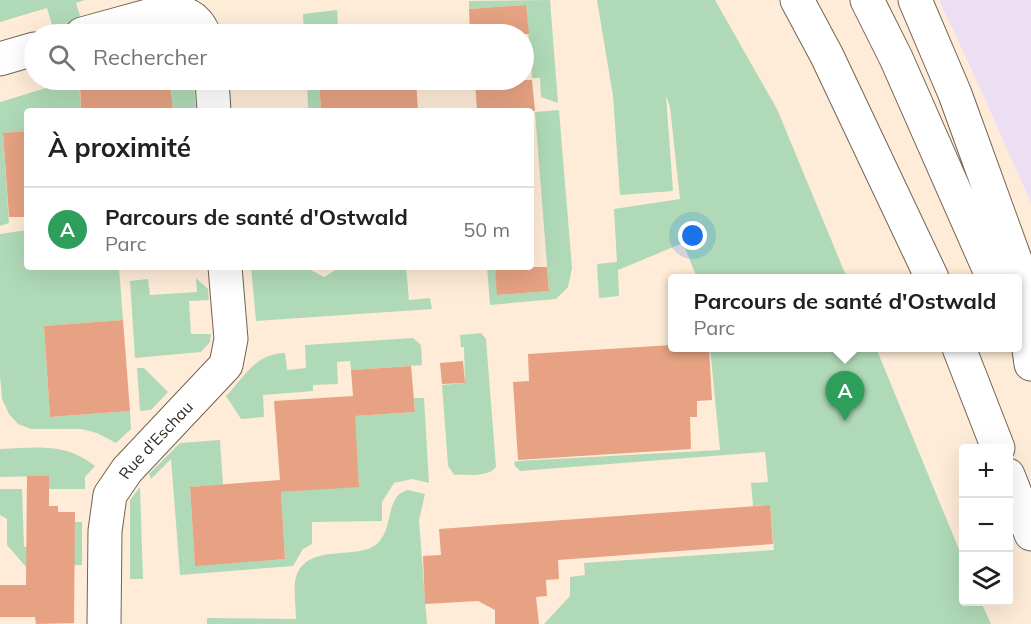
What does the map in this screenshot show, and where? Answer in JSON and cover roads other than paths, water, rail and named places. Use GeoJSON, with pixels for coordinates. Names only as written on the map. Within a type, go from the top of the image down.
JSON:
{"type":"FeatureCollection","features":[{"type":"Feature","properties":{"kind":"main road"},"geometry":{"type":"LineString","coordinates":[[780,0],[827,56]]}},
{"type":"Feature","properties":{"kind":"main road"},"geometry":{"type":"LineString","coordinates":[[797,0],[827,56],[930,274]]}},
{"type":"Feature","properties":{"kind":"main road"},"geometry":{"type":"LineString","coordinates":[[867,0],[896,58],[991,274]]}},
{"type":"Feature","properties":{"kind":"main road"},"geometry":{"type":"LineString","coordinates":[[915,0],[955,94],[1018,274]]}},
{"type":"Feature","properties":{"kind":"main road"},"geometry":{"type":"LineString","coordinates":[[118,24],[162,12],[186,13],[196,24]]}},
{"type":"Feature","properties":{"kind":"main road"},"geometry":{"type":"LineString","coordinates":[[0,59],[24,52]]}},
{"type":"Feature","properties":{"kind":"main road"},"geometry":{"type":"LineString","coordinates":[[213,90],[214,108]]}},
{"type":"Feature","properties":{"kind":"main road","name":"Rue d'Eschau"},"geometry":{"type":"LineString","coordinates":[[104,624],[105,531],[110,495],[127,470],[226,365],[231,339],[225,270]]}},
{"type":"Feature","properties":{"kind":"main road"},"geometry":{"type":"LineString","coordinates":[[1022,300],[1031,364]]}},
{"type":"Feature","properties":{"kind":"main road"},"geometry":{"type":"LineString","coordinates":[[1022,345],[1031,364]]}},
{"type":"Feature","properties":{"kind":"main road"},"geometry":{"type":"LineString","coordinates":[[961,352],[996,444]]}},
{"type":"Feature","properties":{"kind":"main road"},"geometry":{"type":"LineString","coordinates":[[1013,488],[1031,534]]}},
{"type":"Feature","properties":{"kind":"place","name":"Parcours de santé d'Ostwald"},"geometry":{"type":"Point","coordinates":[845,421]}}]}
